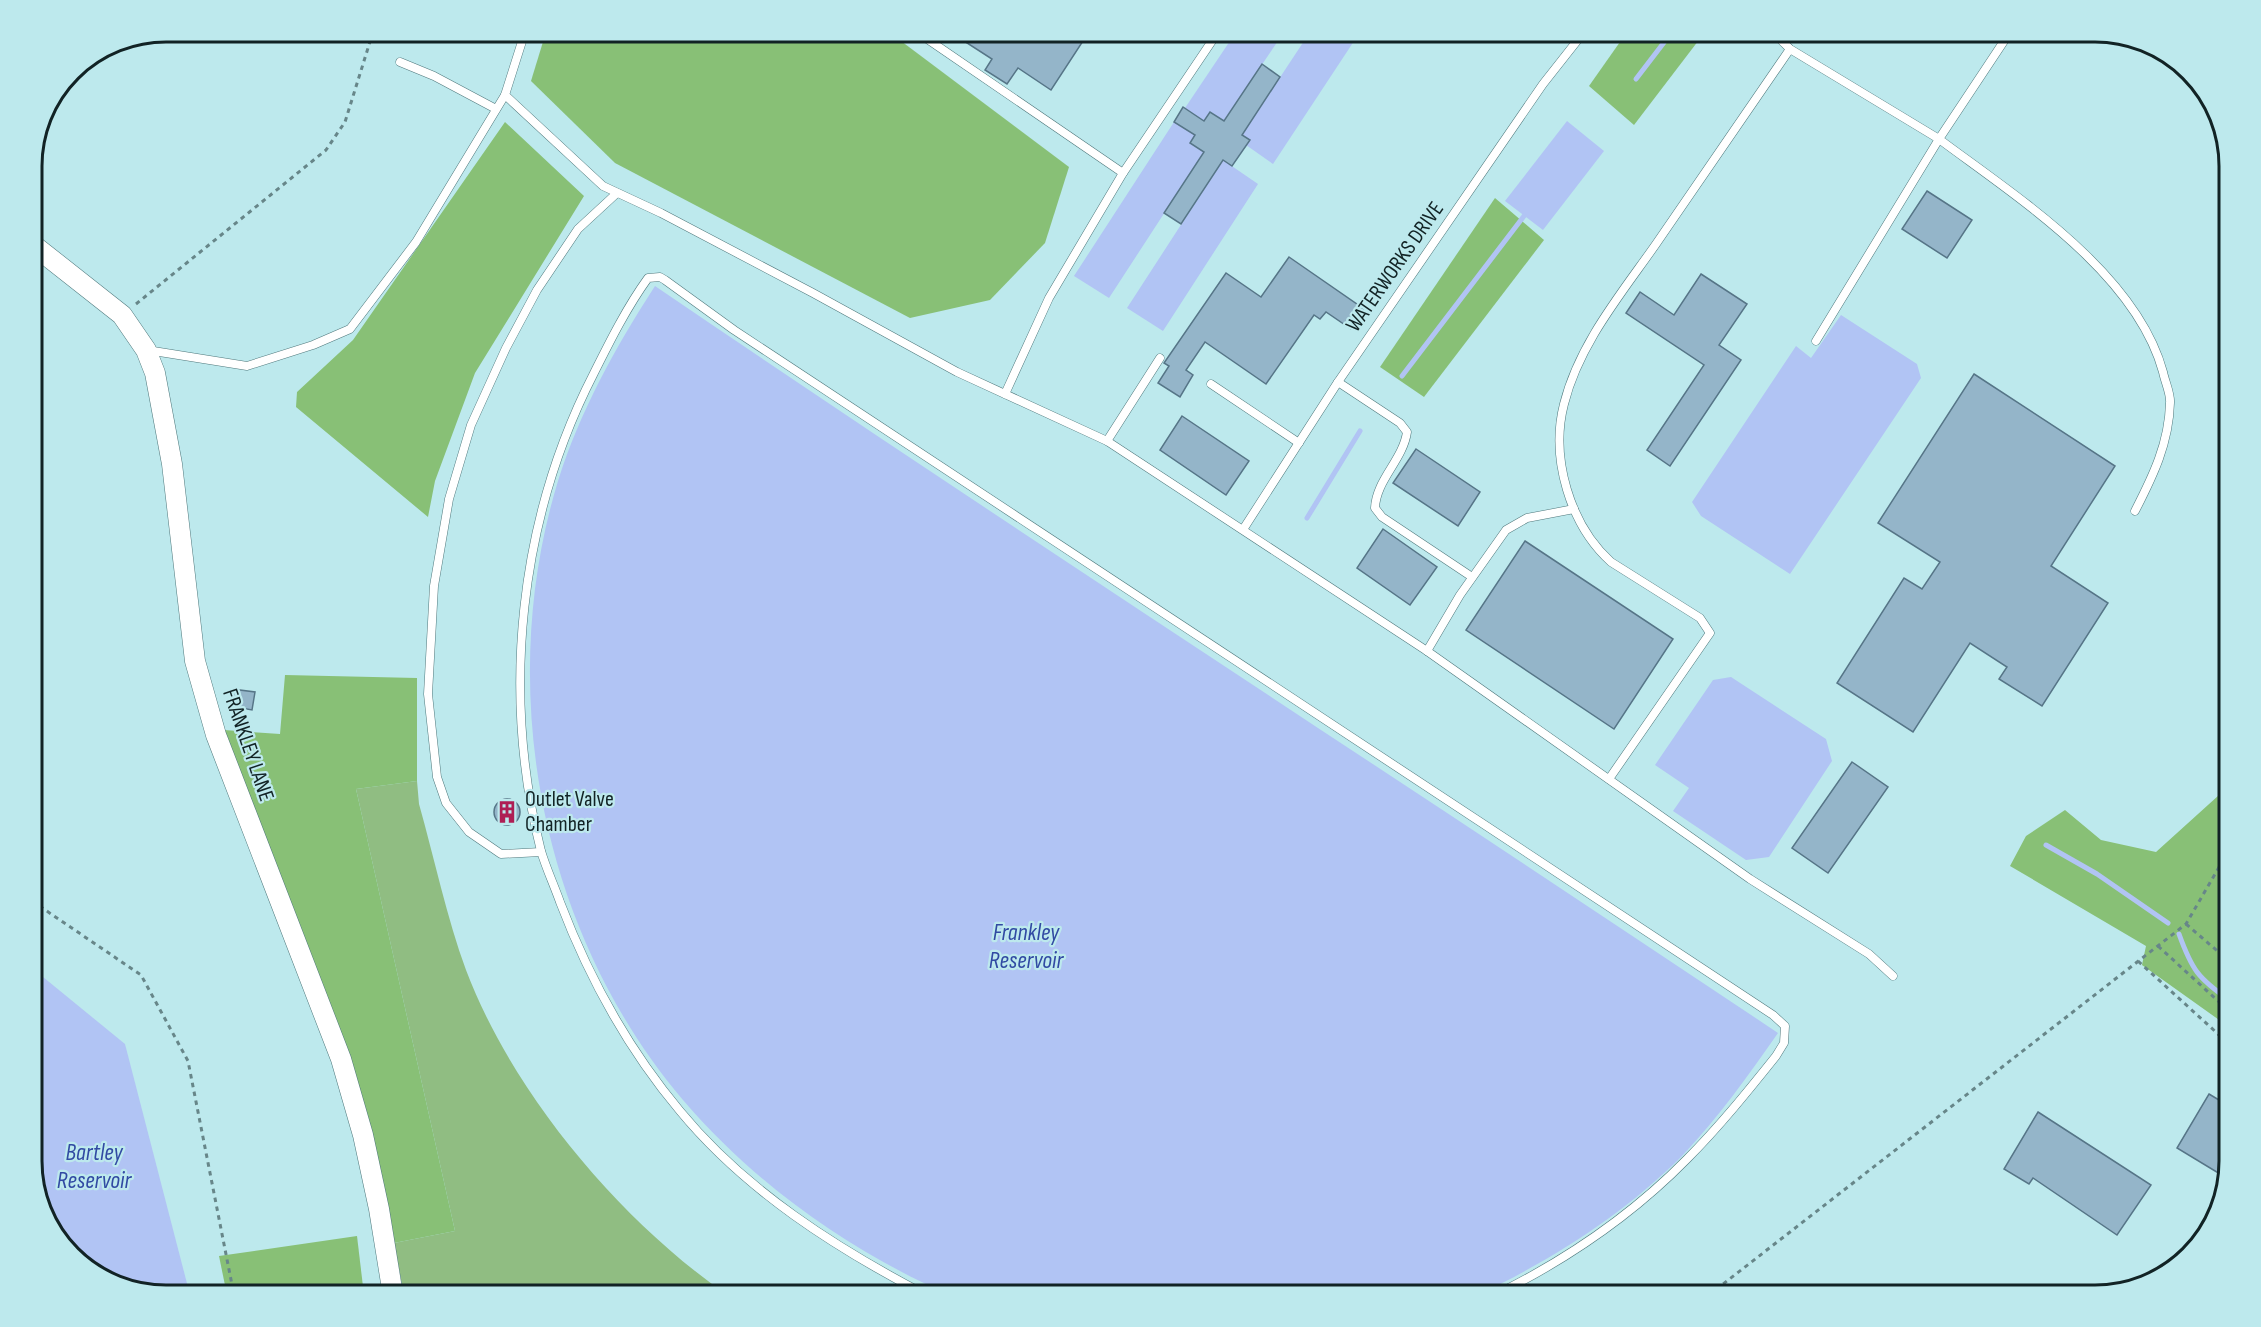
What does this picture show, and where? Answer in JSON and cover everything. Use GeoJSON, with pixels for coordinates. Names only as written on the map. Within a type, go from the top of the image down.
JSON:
{"type":"FeatureCollection","features":[{"type":"Feature","properties":{"kind":"street","name":"FRANKLEY LANE"},"geometry":{"type":"LineString","coordinates":[[42,251],[122,315],[146,350],[155,373],[172,464],[195,660],[216,735],[341,1059],[363,1135],[379,1209],[391,1285]]}},
{"type":"Feature","properties":{"kind":"lane"},"geometry":{"type":"LineString","coordinates":[[146,350],[247,366],[313,345],[350,329],[416,242],[496,109],[504,95],[522,42]]}},
{"type":"Feature","properties":{"kind":"lane"},"geometry":{"type":"LineString","coordinates":[[932,42],[1123,173]]}},
{"type":"Feature","properties":{"kind":"lane"},"geometry":{"type":"LineString","coordinates":[[1005,394],[1049,298],[1123,173],[1211,42]]}},
{"type":"Feature","properties":{"kind":"lane","name":"WATERWORKS DRIVE"},"geometry":{"type":"LineString","coordinates":[[1244,528],[1338,382],[1543,84],[1576,42]]}},
{"type":"Feature","properties":{"kind":"lane"},"geometry":{"type":"LineString","coordinates":[[1783,42],[1790,49],[1940,139],[2069,239],[2109,280],[2142,322],[2152,342],[2170,401],[2158,466],[2135,510]]}},
{"type":"Feature","properties":{"kind":"lane"},"geometry":{"type":"LineString","coordinates":[[1816,341],[1940,139],[2003,42]]}},
{"type":"Feature","properties":{"kind":"lane"},"geometry":{"type":"LineString","coordinates":[[1608,779],[1710,633],[1700,618],[1600,552],[1574,509],[1560,459],[1563,406],[1576,371],[1605,315],[1790,49]]}},
{"type":"Feature","properties":{"kind":"lane"},"geometry":{"type":"LineString","coordinates":[[400,62],[434,76],[496,109]]}},
{"type":"Feature","properties":{"kind":"lane"},"geometry":{"type":"LineString","coordinates":[[504,95],[603,186],[802,287],[957,372],[1107,441],[1244,528],[1427,651],[1750,879],[1869,954],[1893,976]]}},
{"type":"Feature","properties":{"kind":"lane"},"geometry":{"type":"LineString","coordinates":[[541,852],[501,854],[469,832],[446,803],[437,777],[428,694],[434,586],[449,499],[471,425],[506,348],[537,290],[578,229],[617,193]]}},
{"type":"Feature","properties":{"kind":"lane"},"geometry":{"type":"LineString","coordinates":[[906,1285],[865,1263],[795,1216],[747,1179],[681,1113],[634,1049],[597,987],[571,931],[541,852],[524,755],[520,696],[526,588],[538,520],[558,452],[585,390],[648,278],[660,277],[744,336],[1773,1015],[1785,1026],[1784,1042],[1776,1056],[1686,1161],[1612,1225],[1573,1253],[1515,1285]]}},
{"type":"Feature","properties":{"kind":"lane"},"geometry":{"type":"LineString","coordinates":[[1107,441],[1160,358]]}},
{"type":"Feature","properties":{"kind":"lane"},"geometry":{"type":"LineString","coordinates":[[1338,382],[1400,423],[1407,432],[1406,443],[1377,492],[1375,508],[1382,517],[1472,577]]}},
{"type":"Feature","properties":{"kind":"lane"},"geometry":{"type":"LineString","coordinates":[[1211,384],[1299,443]]}},
{"type":"Feature","properties":{"kind":"lane"},"geometry":{"type":"LineString","coordinates":[[1427,651],[1472,577],[1506,530],[1527,518],[1574,509]]}},
{"type":"Feature","properties":{"kind":"path"},"geometry":{"type":"LineString","coordinates":[[122,315],[326,150],[345,122],[370,42]]}},
{"type":"Feature","properties":{"kind":"path"},"geometry":{"type":"LineString","coordinates":[[1722,1285],[2186,924],[2219,867]]}},
{"type":"Feature","properties":{"kind":"path"},"geometry":{"type":"LineString","coordinates":[[42,908],[141,975],[188,1061],[232,1285]]}},
{"type":"Feature","properties":{"kind":"path"},"geometry":{"type":"LineString","coordinates":[[2186,924],[2219,953]]}},
{"type":"Feature","properties":{"kind":"path"},"geometry":{"type":"LineString","coordinates":[[2158,946],[2219,1002]]}},
{"type":"Feature","properties":{"kind":"path"},"geometry":{"type":"LineString","coordinates":[[2138,961],[2219,1035]]}},
{"type":"Feature","properties":{"kind":"green space"},"geometry":{"type":"Polygon","coordinates":[[[543,42],[902,42],[1069,167],[1045,243],[990,300],[910,318],[615,163],[531,81],[543,42]]]}},
{"type":"Feature","properties":{"kind":"green space"},"geometry":{"type":"Polygon","coordinates":[[[1620,42],[1697,42],[1634,125],[1589,86],[1620,42]]]}},
{"type":"Feature","properties":{"kind":"green space"},"geometry":{"type":"Polygon","coordinates":[[[505,122],[584,196],[475,373],[435,481],[428,517],[296,407],[297,392],[353,340],[505,122]]]}},
{"type":"Feature","properties":{"kind":"green space"},"geometry":{"type":"Polygon","coordinates":[[[1495,198],[1544,240],[1424,397],[1380,367],[1495,198]]]}},
{"type":"Feature","properties":{"kind":"green space"},"geometry":{"type":"Polygon","coordinates":[[[285,675],[417,678],[417,781],[356,789],[455,1231],[394,1243],[224,730],[280,734],[285,675]]]}},
{"type":"Feature","properties":{"kind":"green space"},"geometry":{"type":"Polygon","coordinates":[[[417,781],[419,804],[459,950],[486,1016],[511,1062],[541,1107],[609,1191],[647,1230],[714,1285],[402,1285],[394,1243],[455,1231],[356,789],[417,781]]]}},
{"type":"Feature","properties":{"kind":"green space"},"geometry":{"type":"Polygon","coordinates":[[[2219,795],[2219,1020],[2142,965],[2146,946],[2010,866],[2026,836],[2065,810],[2101,840],[2156,852],[2219,795]]]}},
{"type":"Feature","properties":{"kind":"green space"},"geometry":{"type":"Polygon","coordinates":[[[357,1236],[363,1285],[225,1285],[219,1256],[357,1236]]]}},
{"type":"Feature","properties":{"kind":"water"},"geometry":{"type":"Polygon","coordinates":[[[1229,42],[1277,42],[1224,121],[1204,121],[1185,108],[1229,42]]]}},
{"type":"Feature","properties":{"kind":"water"},"geometry":{"type":"Polygon","coordinates":[[[1303,42],[1353,42],[1273,164],[1246,145],[1242,135],[1303,42]]]}},
{"type":"Feature","properties":{"kind":"water"},"geometry":{"type":"Polygon","coordinates":[[[1567,121],[1604,151],[1543,230],[1505,201],[1567,121]]]}},
{"type":"Feature","properties":{"kind":"water"},"geometry":{"type":"Polygon","coordinates":[[[1174,122],[1195,135],[1190,143],[1204,152],[1109,298],[1074,276],[1174,122]]]}},
{"type":"Feature","properties":{"kind":"water"},"geometry":{"type":"Polygon","coordinates":[[[1223,160],[1258,184],[1163,331],[1127,308],[1223,160]]]}},
{"type":"Feature","properties":{"kind":"water","name":"Frankley Reservoir"},"geometry":{"type":"Polygon","coordinates":[[[655,286],[1778,1033],[1708,1127],[1682,1156],[1636,1198],[1560,1251],[1498,1285],[929,1285],[876,1258],[840,1236],[772,1187],[711,1131],[683,1100],[634,1034],[595,962],[564,886],[543,806],[532,725],[531,642],[539,561],[558,481],[567,455],[600,380],[655,286]]]}},
{"type":"Feature","properties":{"kind":"water"},"geometry":{"type":"Polygon","coordinates":[[[1841,315],[1917,364],[1921,378],[1790,574],[1701,516],[1692,502],[1796,346],[1811,358],[1841,315]]]}},
{"type":"Feature","properties":{"kind":"water"},"geometry":{"type":"Polygon","coordinates":[[[1731,677],[1826,739],[1832,761],[1769,857],[1746,860],[1673,811],[1689,788],[1655,765],[1713,680],[1731,677]]]}},
{"type":"Feature","properties":{"kind":"water","name":"Bartley Reservoir"},"geometry":{"type":"Polygon","coordinates":[[[42,976],[125,1044],[187,1285],[134,1281],[119,1276],[91,1259],[73,1243],[63,1230],[55,1216],[44,1185],[42,1169],[42,976]]]}},
{"type":"Feature","properties":{"kind":"building"},"geometry":{"type":"Polygon","coordinates":[[[966,42],[1082,42],[1051,90],[1018,68],[1007,84],[985,70],[992,59],[966,42]]]}},
{"type":"Feature","properties":{"kind":"building"},"geometry":{"type":"Polygon","coordinates":[[[1262,64],[1280,77],[1242,135],[1250,140],[1232,166],[1223,160],[1181,224],[1164,213],[1204,152],[1190,143],[1195,135],[1174,122],[1183,107],[1204,121],[1210,112],[1224,121],[1262,64]]]}},
{"type":"Feature","properties":{"kind":"building"},"geometry":{"type":"Polygon","coordinates":[[[1927,191],[1972,220],[1947,258],[1902,229],[1927,191]]]}},
{"type":"Feature","properties":{"kind":"building"},"geometry":{"type":"Polygon","coordinates":[[[1289,257],[1364,309],[1351,329],[1326,312],[1320,319],[1314,315],[1266,384],[1205,342],[1186,370],[1193,375],[1180,397],[1158,383],[1169,366],[1164,363],[1226,273],[1261,297],[1289,257]]]}},
{"type":"Feature","properties":{"kind":"building"},"geometry":{"type":"Polygon","coordinates":[[[1701,274],[1747,304],[1719,345],[1741,360],[1670,466],[1647,450],[1704,365],[1626,313],[1640,292],[1674,315],[1701,274]]]}},
{"type":"Feature","properties":{"kind":"building"},"geometry":{"type":"Polygon","coordinates":[[[1974,374],[2115,466],[2051,566],[2108,603],[2042,706],[1999,679],[2007,667],[1970,643],[1913,732],[1837,683],[1904,578],[1922,589],[1940,562],[1878,523],[1974,374]]]}},
{"type":"Feature","properties":{"kind":"building"},"geometry":{"type":"Polygon","coordinates":[[[1182,416],[1249,461],[1226,495],[1160,450],[1182,416]]]}},
{"type":"Feature","properties":{"kind":"building"},"geometry":{"type":"Polygon","coordinates":[[[1416,449],[1480,492],[1458,526],[1393,483],[1416,449]]]}},
{"type":"Feature","properties":{"kind":"building"},"geometry":{"type":"Polygon","coordinates":[[[1383,529],[1437,567],[1410,605],[1357,568],[1383,529]]]}},
{"type":"Feature","properties":{"kind":"building"},"geometry":{"type":"Polygon","coordinates":[[[1525,541],[1673,639],[1614,729],[1466,630],[1525,541]]]}},
{"type":"Feature","properties":{"kind":"building"},"geometry":{"type":"Polygon","coordinates":[[[232,689],[255,692],[252,710],[230,706],[232,689]]]}},
{"type":"Feature","properties":{"kind":"building"},"geometry":{"type":"Polygon","coordinates":[[[1852,762],[1888,787],[1828,873],[1792,848],[1852,762]]]}},
{"type":"Feature","properties":{"kind":"building","name":"Outlet Valve Chamber"},"geometry":{"type":"Polygon","coordinates":[[[507,799],[516,803],[520,812],[516,821],[507,825],[498,821],[494,812],[498,803],[507,799]]]}},
{"type":"Feature","properties":{"kind":"building"},"geometry":{"type":"Polygon","coordinates":[[[2209,1094],[2219,1100],[2218,1173],[2177,1148],[2209,1094]]]}},
{"type":"Feature","properties":{"kind":"building"},"geometry":{"type":"Polygon","coordinates":[[[2038,1112],[2151,1185],[2117,1235],[2033,1178],[2029,1184],[2004,1169],[2038,1112]]]}},
{"type":"Feature","properties":{"kind":"waterway"},"geometry":{"type":"LineString","coordinates":[[1636,79],[1664,42]]}},
{"type":"Feature","properties":{"kind":"waterway"},"geometry":{"type":"LineString","coordinates":[[1402,376],[1524,216]]}},
{"type":"Feature","properties":{"kind":"waterway"},"geometry":{"type":"LineString","coordinates":[[1307,518],[1360,431]]}},
{"type":"Feature","properties":{"kind":"waterway"},"geometry":{"type":"LineString","coordinates":[[2046,845],[2097,874],[2168,923]]}},
{"type":"Feature","properties":{"kind":"waterway"},"geometry":{"type":"LineString","coordinates":[[2179,934],[2192,965],[2203,979],[2219,992]]}},
{"type":"Feature","properties":{"kind":"place","name":"Outlet Valve Chamber"},"geometry":{"type":"Point","coordinates":[507,812]}}]}
